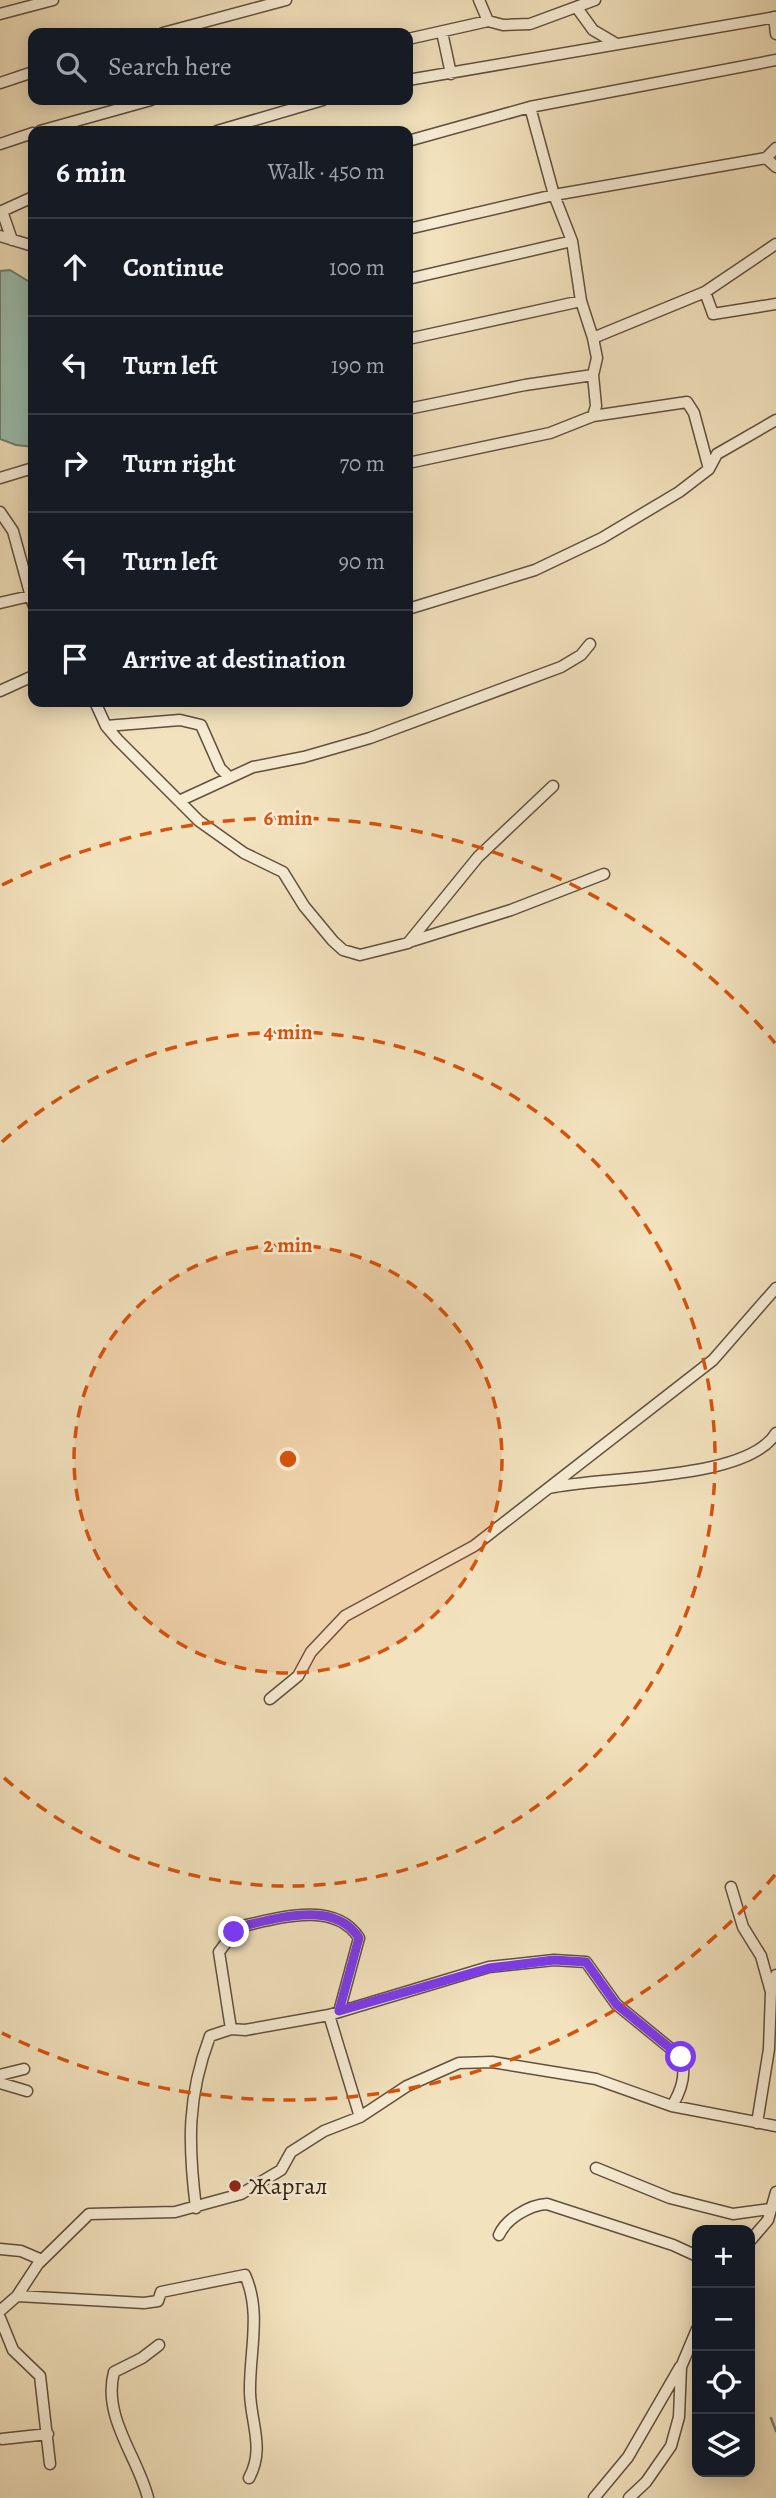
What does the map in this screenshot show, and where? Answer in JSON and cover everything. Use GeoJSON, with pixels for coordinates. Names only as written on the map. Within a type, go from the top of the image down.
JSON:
{"type":"FeatureCollection","features":[{"type":"Feature","properties":{"kind":"street"},"geometry":{"type":"LineString","coordinates":[[0,14],[53,0]]}},
{"type":"Feature","properties":{"kind":"street"},"geometry":{"type":"LineString","coordinates":[[182,28],[286,0]]}},
{"type":"Feature","properties":{"kind":"street"},"geometry":{"type":"LineString","coordinates":[[479,0],[488,21]]}},
{"type":"Feature","properties":{"kind":"street"},"geometry":{"type":"LineString","coordinates":[[413,38],[488,21],[503,25],[530,24],[595,0]]}},
{"type":"Feature","properties":{"kind":"street"},"geometry":{"type":"LineString","coordinates":[[576,8],[593,30],[615,43]]}},
{"type":"Feature","properties":{"kind":"street"},"geometry":{"type":"LineString","coordinates":[[413,79],[775,17],[776,34]]}},
{"type":"Feature","properties":{"kind":"street"},"geometry":{"type":"LineString","coordinates":[[442,32],[451,74]]}},
{"type":"Feature","properties":{"kind":"street"},"geometry":{"type":"LineString","coordinates":[[413,140],[530,107],[776,60]]}},
{"type":"Feature","properties":{"kind":"street"},"geometry":{"type":"LineString","coordinates":[[0,83],[28,74]]}},
{"type":"Feature","properties":{"kind":"street"},"geometry":{"type":"LineString","coordinates":[[58,126],[133,105]]}},
{"type":"Feature","properties":{"kind":"street"},"geometry":{"type":"LineString","coordinates":[[233,126],[306,105]]}},
{"type":"Feature","properties":{"kind":"street"},"geometry":{"type":"LineString","coordinates":[[530,107],[554,195],[572,240],[581,301],[593,338],[597,358],[593,375],[596,406],[593,416]]}},
{"type":"Feature","properties":{"kind":"street"},"geometry":{"type":"LineString","coordinates":[[0,144],[28,135]]}},
{"type":"Feature","properties":{"kind":"street"},"geometry":{"type":"LineString","coordinates":[[413,228],[554,195],[766,158],[776,148]]}},
{"type":"Feature","properties":{"kind":"street"},"geometry":{"type":"LineString","coordinates":[[766,158],[776,167]]}},
{"type":"Feature","properties":{"kind":"street"},"geometry":{"type":"LineString","coordinates":[[12,240],[1,212],[28,199]]}},
{"type":"Feature","properties":{"kind":"street"},"geometry":{"type":"LineString","coordinates":[[0,236],[28,245]]}},
{"type":"Feature","properties":{"kind":"street"},"geometry":{"type":"LineString","coordinates":[[413,278],[572,240]]}},
{"type":"Feature","properties":{"kind":"street"},"geometry":{"type":"LineString","coordinates":[[593,338],[705,292],[776,244]]}},
{"type":"Feature","properties":{"kind":"street"},"geometry":{"type":"LineString","coordinates":[[705,292],[713,314],[776,304]]}},
{"type":"Feature","properties":{"kind":"street"},"geometry":{"type":"LineString","coordinates":[[413,338],[581,301]]}},
{"type":"Feature","properties":{"kind":"street"},"geometry":{"type":"LineString","coordinates":[[413,409],[525,385],[593,375]]}},
{"type":"Feature","properties":{"kind":"street"},"geometry":{"type":"LineString","coordinates":[[413,462],[550,433],[593,416],[687,402],[694,413],[709,470]]}},
{"type":"Feature","properties":{"kind":"street"},"geometry":{"type":"LineString","coordinates":[[413,607],[535,570],[602,538],[679,492],[709,470],[717,454],[776,420]]}},
{"type":"Feature","properties":{"kind":"street"},"geometry":{"type":"LineString","coordinates":[[0,478],[28,470]]}},
{"type":"Feature","properties":{"kind":"street"},"geometry":{"type":"LineString","coordinates":[[0,512],[13,531],[28,585]]}},
{"type":"Feature","properties":{"kind":"street"},"geometry":{"type":"LineString","coordinates":[[0,603],[28,600]]}},
{"type":"Feature","properties":{"kind":"street"},"geometry":{"type":"LineString","coordinates":[[179,801],[228,776],[370,738],[561,667],[581,655],[590,644]]}},
{"type":"Feature","properties":{"kind":"street"},"geometry":{"type":"LineString","coordinates":[[0,691],[28,678]]}},
{"type":"Feature","properties":{"kind":"street"},"geometry":{"type":"LineString","coordinates":[[97,707],[106,726],[199,821],[244,853],[283,872],[321,929],[344,950],[360,955],[408,943],[511,910],[604,874]]}},
{"type":"Feature","properties":{"kind":"street"},"geometry":{"type":"LineString","coordinates":[[106,726],[180,720],[201,726],[220,768],[228,776]]}},
{"type":"Feature","properties":{"kind":"street"},"geometry":{"type":"LineString","coordinates":[[380,955],[408,943],[478,857],[553,786]]}},
{"type":"Feature","properties":{"kind":"street"},"geometry":{"type":"LineString","coordinates":[[270,1699],[298,1676],[311,1651],[345,1616],[474,1546],[713,1360],[776,1288]]}},
{"type":"Feature","properties":{"kind":"street"},"geometry":{"type":"LineString","coordinates":[[545,1489],[580,1481],[717,1467],[756,1453],[776,1433]]}},
{"type":"Feature","properties":{"kind":"street"},"geometry":{"type":"LineString","coordinates":[[731,1887],[744,1927],[761,1956],[771,1992]]}},
{"type":"Feature","properties":{"kind":"street"},"geometry":{"type":"LineString","coordinates":[[231,2029],[219,1952],[238,1927],[292,1916],[336,1917],[351,1926],[359,1938],[334,2013],[360,2117]]}},
{"type":"Feature","properties":{"kind":"street"},"geometry":{"type":"LineString","coordinates":[[196,2208],[188,2147],[196,2073],[210,2036],[231,2029],[244,2030],[334,2013],[489,1968],[554,1960],[586,1962],[616,2004],[681,2057],[681,2090],[672,2106]]}},
{"type":"Feature","properties":{"kind":"street"},"geometry":{"type":"LineString","coordinates":[[757,2123],[769,2049],[771,1992],[776,1975]]}},
{"type":"Feature","properties":{"kind":"street"},"geometry":{"type":"LineString","coordinates":[[0,2311],[17,2296],[42,2260],[89,2214],[175,2213],[241,2194],[281,2170],[291,2152],[324,2131],[360,2117],[407,2086],[459,2063],[492,2062],[597,2079],[672,2106],[776,2126]]}},
{"type":"Feature","properties":{"kind":"street"},"geometry":{"type":"LineString","coordinates":[[0,2075],[24,2069]]}},
{"type":"Feature","properties":{"kind":"street"},"geometry":{"type":"LineString","coordinates":[[0,2083],[27,2091]]}},
{"type":"Feature","properties":{"kind":"street"},"geometry":{"type":"LineString","coordinates":[[596,2168],[670,2198],[733,2214],[770,2209]]}},
{"type":"Feature","properties":{"kind":"street"},"geometry":{"type":"LineString","coordinates":[[755,2235],[768,2220],[776,2192]]}},
{"type":"Feature","properties":{"kind":"street"},"geometry":{"type":"LineString","coordinates":[[499,2235],[505,2221],[539,2204],[547,2204],[692,2254]]}},
{"type":"Feature","properties":{"kind":"street"},"geometry":{"type":"LineString","coordinates":[[0,2249],[20,2251],[42,2260]]}},
{"type":"Feature","properties":{"kind":"street"},"geometry":{"type":"LineString","coordinates":[[17,2296],[144,2304],[158,2301],[161,2292],[245,2275],[255,2307],[250,2394],[257,2436],[256,2464],[249,2478]]}},
{"type":"Feature","properties":{"kind":"street"},"geometry":{"type":"LineString","coordinates":[[0,2318],[13,2350],[40,2376],[50,2464]]}},
{"type":"Feature","properties":{"kind":"street"},"geometry":{"type":"LineString","coordinates":[[594,2498],[628,2457],[681,2367],[692,2341]]}},
{"type":"Feature","properties":{"kind":"street"},"geometry":{"type":"LineString","coordinates":[[148,2498],[114,2417],[113,2379],[114,2372],[142,2358],[159,2345]]}},
{"type":"Feature","properties":{"kind":"street"},"geometry":{"type":"LineString","coordinates":[[629,2498],[646,2482],[671,2446],[679,2417],[681,2367]]}},
{"type":"Feature","properties":{"kind":"street"},"geometry":{"type":"LineString","coordinates":[[2,2439],[48,2434]]}},
{"type":"Feature","properties":{"kind":"shaded area"},"geometry":{"type":"Polygon","coordinates":[[[10,270],[28,281],[28,446],[0,439],[0,271],[10,270]]]}},
{"type":"Feature","properties":{"kind":"waterway"},"geometry":{"type":"LineString","coordinates":[[771,2418],[776,2431]]}},
{"type":"Feature","properties":{"kind":"place","name":"Жаргал"},"geometry":{"type":"Point","coordinates":[235,2186]}},
{"type":"Feature","properties":{"kind":"route"},"geometry":{"type":"LineString","coordinates":[[234,1932],[238,1927],[292,1916],[336,1917],[351,1926],[359,1938],[339,2011],[384,2001],[459,1974],[489,1968],[554,1960],[586,1962],[593,1968],[616,2004],[656,2040],[681,2057]]}}]}
